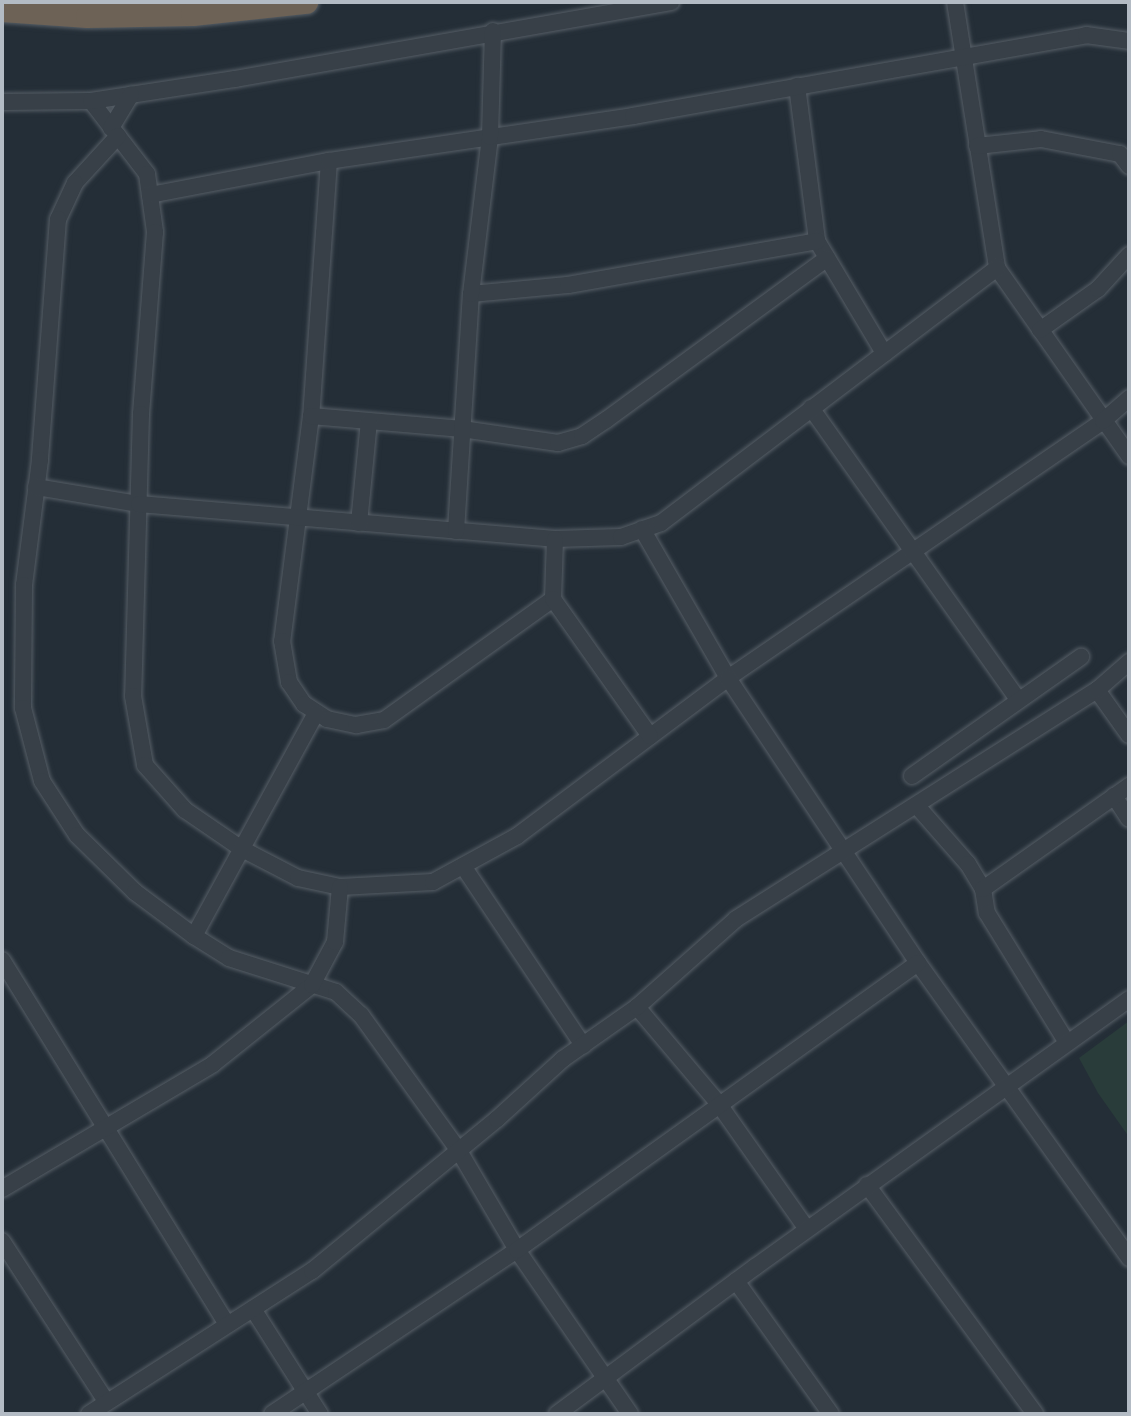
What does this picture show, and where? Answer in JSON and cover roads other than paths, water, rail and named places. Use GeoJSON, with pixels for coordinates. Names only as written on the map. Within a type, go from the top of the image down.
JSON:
{"type":"FeatureCollection","features":[{"type":"Feature","properties":{"kind":"highway"},"geometry":{"type":"LineString","coordinates":[[2,10],[88,16],[193,14],[306,2]]}},
{"type":"Feature","properties":{"kind":"street"},"geometry":{"type":"LineString","coordinates":[[2,102],[91,101],[671,2]]}},
{"type":"Feature","properties":{"kind":"street"},"geometry":{"type":"LineString","coordinates":[[955,2],[997,268],[1129,456]]}},
{"type":"Feature","properties":{"kind":"street"},"geometry":{"type":"LineString","coordinates":[[456,531],[471,294],[490,137],[493,31]]}},
{"type":"Feature","properties":{"kind":"street"},"geometry":{"type":"LineString","coordinates":[[150,195],[329,161],[797,86],[1086,35],[1129,41]]}},
{"type":"Feature","properties":{"kind":"street"},"geometry":{"type":"LineString","coordinates":[[797,86],[817,241],[884,353]]}},
{"type":"Feature","properties":{"kind":"street"},"geometry":{"type":"LineString","coordinates":[[131,95],[115,132],[75,183],[58,219],[36,487],[24,585],[23,708],[42,781],[77,835],[135,892],[194,936],[229,958],[336,992],[361,1015],[459,1151],[517,1250],[630,1414]]}},
{"type":"Feature","properties":{"kind":"street"},"geometry":{"type":"LineString","coordinates":[[91,101],[147,174],[155,232],[139,504],[133,696],[145,765],[185,810],[242,849],[298,878],[340,887],[433,882],[517,836],[728,678],[1103,421],[1129,398]]}},
{"type":"Feature","properties":{"kind":"street"},"geometry":{"type":"LineString","coordinates":[[977,146],[1041,139],[1120,154],[1129,166]]}},
{"type":"Feature","properties":{"kind":"street"},"geometry":{"type":"LineString","coordinates":[[329,161],[311,416],[282,655],[295,693],[316,713],[342,724],[384,720],[553,599]]}},
{"type":"Feature","properties":{"kind":"street"},"geometry":{"type":"LineString","coordinates":[[471,294],[568,285],[817,241]]}},
{"type":"Feature","properties":{"kind":"street"},"geometry":{"type":"LineString","coordinates":[[1040,330],[1098,289],[1129,255]]}},
{"type":"Feature","properties":{"kind":"street"},"geometry":{"type":"LineString","coordinates":[[311,416],[462,429],[558,443],[582,436],[827,258]]}},
{"type":"Feature","properties":{"kind":"street"},"geometry":{"type":"LineString","coordinates":[[36,487],[139,504],[299,518],[555,539],[621,537],[661,523],[997,268]]}},
{"type":"Feature","properties":{"kind":"street"},"geometry":{"type":"LineString","coordinates":[[811,408],[1018,699]]}},
{"type":"Feature","properties":{"kind":"street"},"geometry":{"type":"LineString","coordinates":[[359,523],[369,421]]}},
{"type":"Feature","properties":{"kind":"street"},"geometry":{"type":"LineString","coordinates":[[642,529],[728,678],[918,963],[1129,1258]]}},
{"type":"Feature","properties":{"kind":"street"},"geometry":{"type":"LineString","coordinates":[[555,539],[553,599],[650,736]]}},
{"type":"Feature","properties":{"kind":"street"},"geometry":{"type":"LineString","coordinates":[[912,776],[1081,657]]}},
{"type":"Feature","properties":{"kind":"street"},"geometry":{"type":"LineString","coordinates":[[89,1414],[226,1323],[312,1271],[583,1045],[637,1007],[736,919],[1097,690],[1129,662]]}},
{"type":"Feature","properties":{"kind":"street"},"geometry":{"type":"LineString","coordinates":[[1097,690],[1129,735]]}},
{"type":"Feature","properties":{"kind":"street"},"geometry":{"type":"LineString","coordinates":[[194,936],[316,713]]}},
{"type":"Feature","properties":{"kind":"street"},"geometry":{"type":"LineString","coordinates":[[983,889],[1129,786]]}},
{"type":"Feature","properties":{"kind":"street"},"geometry":{"type":"LineString","coordinates":[[1114,796],[1129,819]]}},
{"type":"Feature","properties":{"kind":"street"},"geometry":{"type":"LineString","coordinates":[[917,806],[968,864],[983,889],[987,913],[1066,1041]]}},
{"type":"Feature","properties":{"kind":"street"},"geometry":{"type":"LineString","coordinates":[[463,866],[583,1045]]}},
{"type":"Feature","properties":{"kind":"street"},"geometry":{"type":"LineString","coordinates":[[2,1189],[213,1064],[312,985],[335,942],[340,887]]}},
{"type":"Feature","properties":{"kind":"street"},"geometry":{"type":"LineString","coordinates":[[2,960],[226,1323]]}},
{"type":"Feature","properties":{"kind":"street"},"geometry":{"type":"LineString","coordinates":[[272,1414],[517,1250],[718,1103],[918,963]]}},
{"type":"Feature","properties":{"kind":"street"},"geometry":{"type":"LineString","coordinates":[[557,1414],[867,1185],[1129,999]]}},
{"type":"Feature","properties":{"kind":"street"},"geometry":{"type":"LineString","coordinates":[[637,1007],[718,1103],[807,1229]]}},
{"type":"Feature","properties":{"kind":"street"},"geometry":{"type":"LineString","coordinates":[[867,1185],[1035,1414]]}},
{"type":"Feature","properties":{"kind":"street"},"geometry":{"type":"LineString","coordinates":[[2,1241],[106,1401]]}},
{"type":"Feature","properties":{"kind":"street"},"geometry":{"type":"LineString","coordinates":[[736,1281],[831,1414]]}},
{"type":"Feature","properties":{"kind":"street"},"geometry":{"type":"LineString","coordinates":[[253,1309],[320,1414]]}}]}
